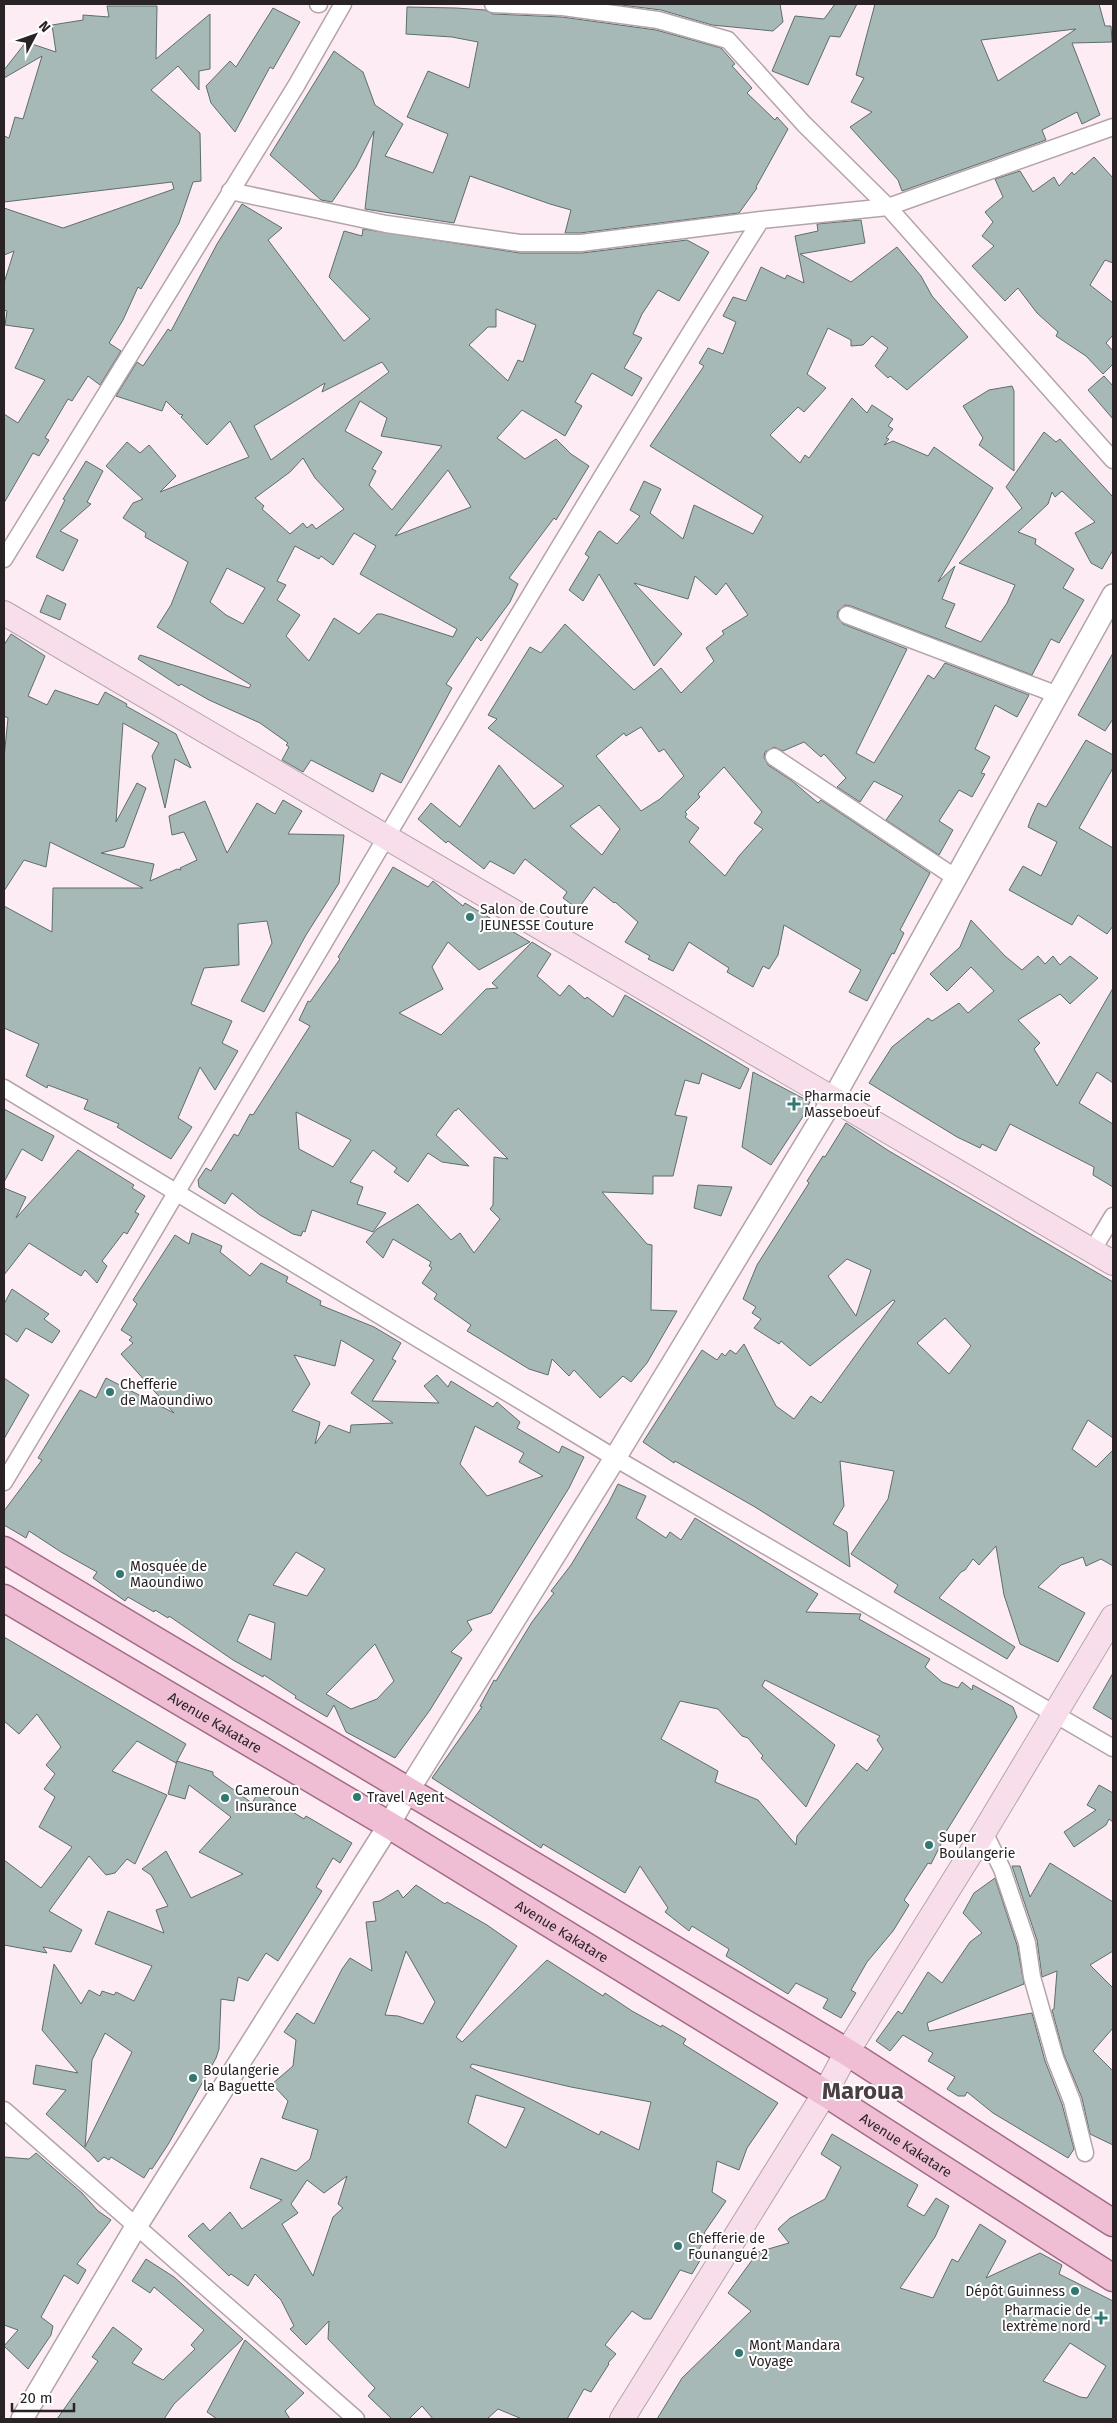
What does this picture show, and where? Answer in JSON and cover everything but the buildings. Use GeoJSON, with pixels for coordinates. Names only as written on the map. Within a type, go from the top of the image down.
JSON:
{"type":"FeatureCollection","features":[{"type":"Feature","properties":{"kind":"main road"},"geometry":{"type":"LineString","coordinates":[[4,613],[1113,1263]]}},
{"type":"Feature","properties":{"kind":"main road"},"geometry":{"type":"LineString","coordinates":[[4,1550],[846,2052],[1113,2223]]}},
{"type":"Feature","properties":{"kind":"main road","name":"Avenue Kakatare"},"geometry":{"type":"LineString","coordinates":[[4,1598],[389,1825],[825,2093],[1113,2278]]}},
{"type":"Feature","properties":{"kind":"main road"},"geometry":{"type":"LineString","coordinates":[[622,2419],[825,2093],[846,2052],[984,1832],[1113,1617]]}},
{"type":"Feature","properties":{"kind":"street"},"geometry":{"type":"LineString","coordinates":[[4,559],[296,86],[343,4]]}},
{"type":"Feature","properties":{"kind":"street"},"geometry":{"type":"LineString","coordinates":[[493,4],[563,6],[658,20],[728,40],[804,124],[888,207],[1113,460]]}},
{"type":"Feature","properties":{"kind":"street"},"geometry":{"type":"LineString","coordinates":[[230,191],[386,224],[520,243],[581,243],[761,220],[888,207],[1113,128]]}},
{"type":"Feature","properties":{"kind":"street"},"geometry":{"type":"LineString","coordinates":[[4,1482],[178,1194],[386,838],[652,393],[761,220]]}},
{"type":"Feature","properties":{"kind":"street"},"geometry":{"type":"LineString","coordinates":[[22,2419],[137,2225],[389,1825],[408,1791],[615,1458],[834,1099],[1113,595]]}},
{"type":"Feature","properties":{"kind":"street"},"geometry":{"type":"LineString","coordinates":[[847,615],[1058,695]]}},
{"type":"Feature","properties":{"kind":"street"},"geometry":{"type":"LineString","coordinates":[[774,757],[956,878]]}},
{"type":"Feature","properties":{"kind":"street"},"geometry":{"type":"LineString","coordinates":[[4,1088],[615,1458],[1113,1748]]}},
{"type":"Feature","properties":{"kind":"street"},"geometry":{"type":"LineString","coordinates":[[1092,1251],[1113,1216]]}},
{"type":"Feature","properties":{"kind":"street"},"geometry":{"type":"LineString","coordinates":[[984,1832],[1002,1869],[1026,1943],[1037,1995],[1055,2058],[1072,2100],[1085,2152]]}},
{"type":"Feature","properties":{"kind":"street"},"geometry":{"type":"LineString","coordinates":[[4,2110],[356,2419]]}},
{"type":"Feature","properties":{"kind":"place","name":"Salon de Couture JEUNESSE Couture"},"geometry":{"type":"Point","coordinates":[470,917]}},
{"type":"Feature","properties":{"kind":"place","name":"Pharmacie Masseboeuf"},"geometry":{"type":"Point","coordinates":[794,1104]}},
{"type":"Feature","properties":{"kind":"place","name":"Chefferie de Maoundiwo"},"geometry":{"type":"Point","coordinates":[110,1392]}},
{"type":"Feature","properties":{"kind":"place","name":"Mosquée de Maoundiwo"},"geometry":{"type":"Point","coordinates":[120,1574]}},
{"type":"Feature","properties":{"kind":"place","name":"Travel Agent"},"geometry":{"type":"Point","coordinates":[357,1797]}},
{"type":"Feature","properties":{"kind":"place","name":"Cameroun Insurance"},"geometry":{"type":"Point","coordinates":[225,1798]}},
{"type":"Feature","properties":{"kind":"place","name":"Super Boulangerie"},"geometry":{"type":"Point","coordinates":[929,1845]}},
{"type":"Feature","properties":{"kind":"place","name":"Boulangerie la Baguette"},"geometry":{"type":"Point","coordinates":[193,2078]}},
{"type":"Feature","properties":{"kind":"place","name":"Chefferie de Founangué 2"},"geometry":{"type":"Point","coordinates":[678,2246]}},
{"type":"Feature","properties":{"kind":"place","name":"Dépôt Guinness"},"geometry":{"type":"Point","coordinates":[1075,2291]}},
{"type":"Feature","properties":{"kind":"place","name":"Pharmacie de lextrème nord"},"geometry":{"type":"Point","coordinates":[1101,2318]}},
{"type":"Feature","properties":{"kind":"place","name":"Mont Mandara Voyage"},"geometry":{"type":"Point","coordinates":[739,2353]}},
{"type":"Feature","properties":{"kind":"district","name":"Maroua"},"geometry":{"type":"Point","coordinates":[863,2091]}}]}
